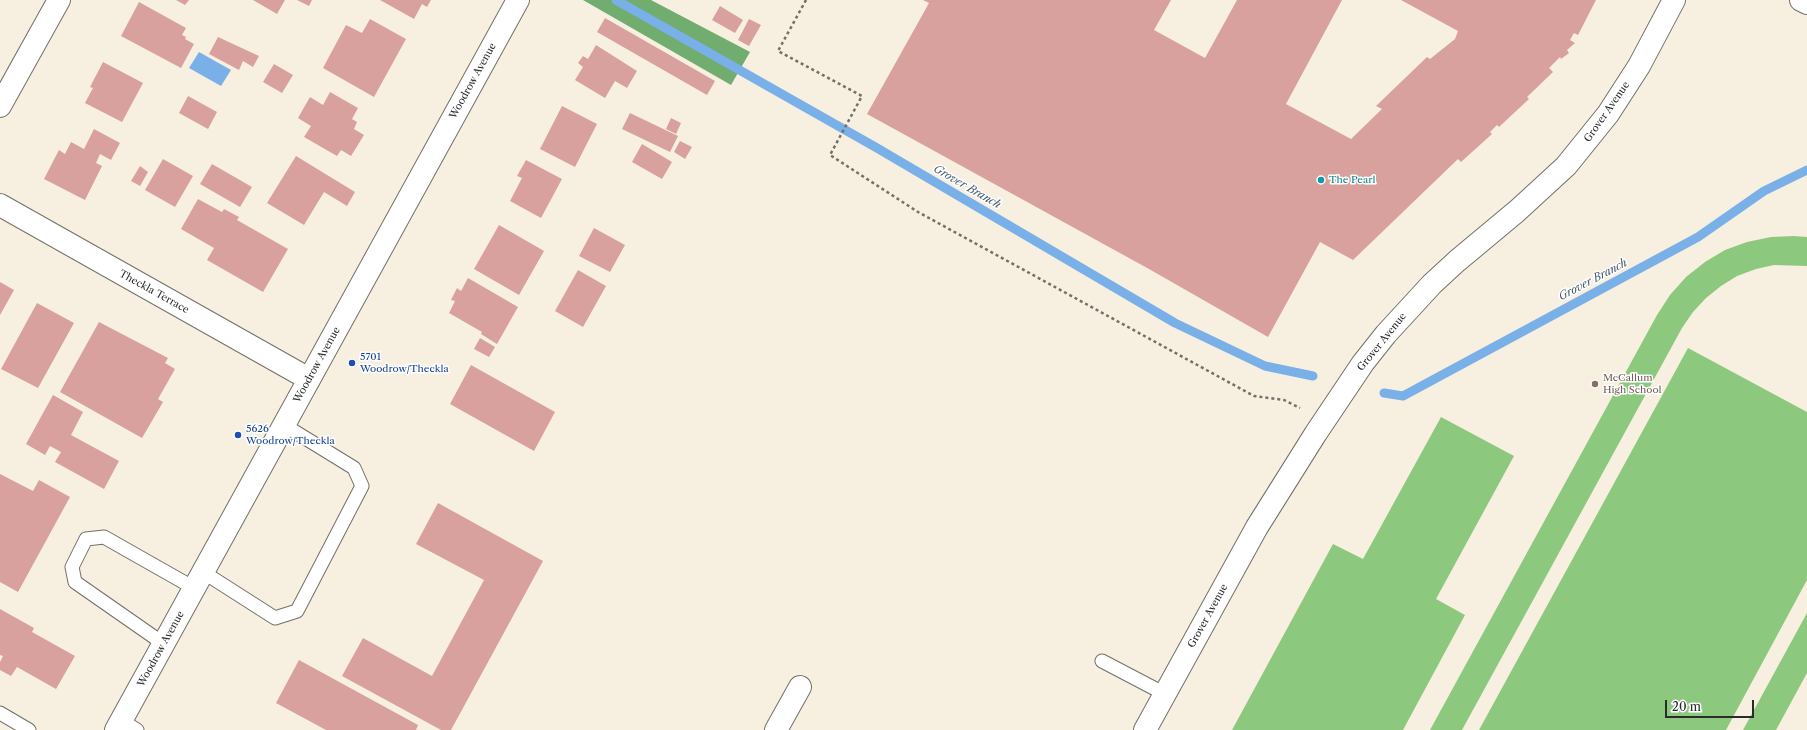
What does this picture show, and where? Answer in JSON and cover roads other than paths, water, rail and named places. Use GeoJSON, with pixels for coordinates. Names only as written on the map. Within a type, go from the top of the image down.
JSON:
{"type":"FeatureCollection","features":[{"type":"Feature","properties":{"kind":"street"},"geometry":{"type":"LineString","coordinates":[[0,106],[59,0]]}},
{"type":"Feature","properties":{"kind":"street","name":"Woodrow Avenue"},"geometry":{"type":"LineString","coordinates":[[125,727],[164,644],[518,0]]}},
{"type":"Feature","properties":{"kind":"street","name":"Grover Avenue"},"geometry":{"type":"LineString","coordinates":[[1145,730],[1257,527],[1324,420],[1363,363],[1410,308],[1457,261],[1544,188],[1566,166],[1590,138],[1608,114],[1638,66],[1674,0]]}},
{"type":"Feature","properties":{"kind":"street"},"geometry":{"type":"LineString","coordinates":[[1801,0],[1807,4]]}},
{"type":"Feature","properties":{"kind":"street","name":"Theckla Terrace"},"geometry":{"type":"LineString","coordinates":[[0,205],[309,378]]}},
{"type":"Feature","properties":{"kind":"street"},"geometry":{"type":"LineString","coordinates":[[776,730],[800,687]]}},
{"type":"Feature","properties":{"kind":"lane"},"geometry":{"type":"LineString","coordinates":[[164,644],[75,582],[72,567],[86,539],[104,537],[199,580],[275,618],[298,611],[362,486],[354,468],[284,425]]}},
{"type":"Feature","properties":{"kind":"lane"},"geometry":{"type":"LineString","coordinates":[[1102,661],[1165,694]]}},
{"type":"Feature","properties":{"kind":"lane"},"geometry":{"type":"LineString","coordinates":[[0,713],[29,730]]}},
{"type":"Feature","properties":{"kind":"water"},"geometry":{"type":"Polygon","coordinates":[[[199,52],[231,70],[221,86],[189,68],[199,52]]]}},
{"type":"Feature","properties":{"kind":"waterway","name":"Grover Branch"},"geometry":{"type":"LineString","coordinates":[[616,0],[877,148],[1175,323],[1265,366],[1313,376]]}},
{"type":"Feature","properties":{"kind":"waterway","name":"Grover Branch"},"geometry":{"type":"LineString","coordinates":[[1384,393],[1403,396],[1698,237],[1764,191],[1807,170]]}},
{"type":"Feature","properties":{"kind":"place","name":"The Pearl"},"geometry":{"type":"Point","coordinates":[1321,180]}},
{"type":"Feature","properties":{"kind":"place","name":"5701 Woodrow/Theckla"},"geometry":{"type":"Point","coordinates":[352,363]}},
{"type":"Feature","properties":{"kind":"place","name":"McCallum High School"},"geometry":{"type":"Point","coordinates":[1595,384]}},
{"type":"Feature","properties":{"kind":"place","name":"5626 Woodrow/Theckla"},"geometry":{"type":"Point","coordinates":[238,435]}}]}
